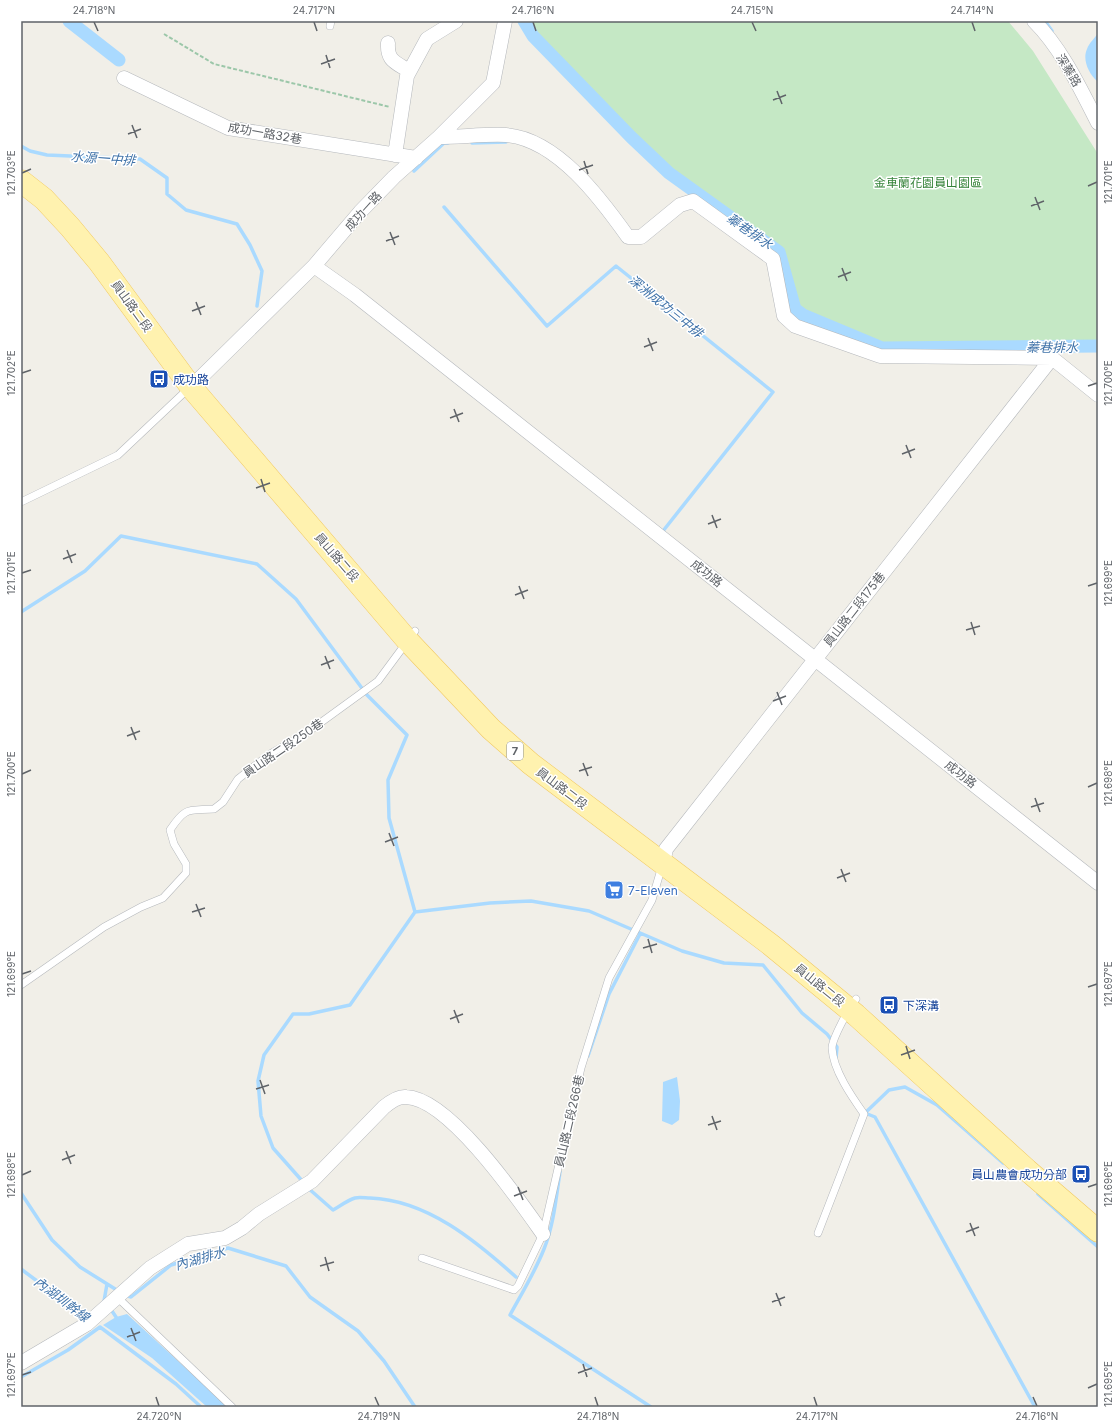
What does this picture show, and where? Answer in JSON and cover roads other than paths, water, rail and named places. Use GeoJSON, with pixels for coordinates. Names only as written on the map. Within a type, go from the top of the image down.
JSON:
{"type":"FeatureCollection","features":[{"type":"Feature","properties":{"kind":"main road","name":"員山路二段"},"geometry":{"type":"LineString","coordinates":[[21,169],[49,189],[78,218],[108,254],[195,382]]}},
{"type":"Feature","properties":{"kind":"main road","name":"員山路二段"},"geometry":{"type":"LineString","coordinates":[[21,182],[44,199],[99,262],[195,382],[411,635],[488,711],[527,746],[665,856],[779,934],[1027,1170],[1098,1231]]}},
{"type":"Feature","properties":{"kind":"main road","name":"員山路二段"},"geometry":{"type":"LineString","coordinates":[[852,1004],[1098,1217]]}},
{"type":"Feature","properties":{"kind":"street"},"geometry":{"type":"LineString","coordinates":[[395,155],[406,76],[427,39],[456,21]]}},
{"type":"Feature","properties":{"kind":"street","name":"成功一路"},"geometry":{"type":"LineString","coordinates":[[195,382],[314,266],[360,212],[394,177],[439,137],[494,83],[505,21]]}},
{"type":"Feature","properties":{"kind":"street","name":"深蓁路"},"geometry":{"type":"LineString","coordinates":[[1034,21],[1048,35],[1085,97],[1098,123]]}},
{"type":"Feature","properties":{"kind":"street"},"geometry":{"type":"LineString","coordinates":[[388,43],[390,60],[409,71]]}},
{"type":"Feature","properties":{"kind":"street","name":"成功一路32巷"},"geometry":{"type":"LineString","coordinates":[[124,78],[228,128],[416,158]]}},
{"type":"Feature","properties":{"kind":"street"},"geometry":{"type":"LineString","coordinates":[[439,137],[507,135],[539,145],[574,170],[604,203],[628,237],[641,237],[680,205],[693,201],[773,259],[784,316],[795,326],[880,356],[1052,358],[1098,395]]}},
{"type":"Feature","properties":{"kind":"street","name":"成功路"},"geometry":{"type":"LineString","coordinates":[[314,266],[355,295],[1098,883]]}},
{"type":"Feature","properties":{"kind":"street","name":"員山路二段175巷"},"geometry":{"type":"LineString","coordinates":[[665,856],[815,658],[1052,358]]}},
{"type":"Feature","properties":{"kind":"street"},"geometry":{"type":"LineString","coordinates":[[21,1363],[87,1324],[150,1268],[188,1244],[225,1238],[242,1228],[259,1214],[312,1181],[384,1106],[395,1099],[405,1097],[422,1101],[453,1123],[482,1153],[543,1234]]}},
{"type":"Feature","properties":{"kind":"lane"},"geometry":{"type":"LineString","coordinates":[[21,502],[118,455],[195,382]]}},
{"type":"Feature","properties":{"kind":"lane","name":"員山路二段250巷"},"geometry":{"type":"LineString","coordinates":[[21,985],[104,927],[141,907],[163,898],[186,873],[186,864],[174,844],[170,830],[180,815],[189,810],[214,809],[223,802],[238,779],[270,754],[304,734],[360,696],[378,681],[411,635]]}},
{"type":"Feature","properties":{"kind":"lane","name":"員山路二段266巷"},"geometry":{"type":"LineString","coordinates":[[422,1258],[514,1290],[518,1286],[543,1234],[581,1068],[609,978],[652,900],[665,856]]}},
{"type":"Feature","properties":{"kind":"lane"},"geometry":{"type":"LineString","coordinates":[[818,1233],[864,1114],[850,1095],[840,1075],[832,1047],[852,1004]]}},
{"type":"Feature","properties":{"kind":"lane"},"geometry":{"type":"LineString","coordinates":[[120,1294],[232,1407]]}},
{"type":"Feature","properties":{"kind":"water"},"geometry":{"type":"Polygon","coordinates":[[[1098,33],[1097,81],[1091,75],[1085,58],[1088,47],[1098,33]]]}},
{"type":"Feature","properties":{"kind":"water"},"geometry":{"type":"Polygon","coordinates":[[[677,1077],[680,1101],[679,1120],[672,1125],[662,1121],[663,1082],[677,1077]]]}},
{"type":"Feature","properties":{"kind":"water"},"geometry":{"type":"Polygon","coordinates":[[[127,1314],[228,1407],[207,1407],[152,1358],[103,1325],[116,1317],[127,1314]]]}},
{"type":"Feature","properties":{"kind":"waterway"},"geometry":{"type":"LineString","coordinates":[[69,21],[119,60]]}},
{"type":"Feature","properties":{"kind":"waterway","name":"蓁巷排水"},"geometry":{"type":"LineString","coordinates":[[524,21],[533,36],[631,137],[669,173],[779,252],[795,309],[803,315],[882,348],[1098,346]]}},
{"type":"Feature","properties":{"kind":"waterway"},"geometry":{"type":"LineString","coordinates":[[1045,21],[1052,31]]}},
{"type":"Feature","properties":{"kind":"waterway"},"geometry":{"type":"LineString","coordinates":[[472,143],[506,142]]}},
{"type":"Feature","properties":{"kind":"waterway"},"geometry":{"type":"LineString","coordinates":[[414,171],[444,143],[448,143]]}},
{"type":"Feature","properties":{"kind":"waterway","name":"水源一中排"},"geometry":{"type":"LineString","coordinates":[[21,146],[30,151],[47,155],[140,159],[167,178],[167,194],[186,210],[237,224],[250,245],[262,271],[257,306]]}},
{"type":"Feature","properties":{"kind":"waterway","name":"深洲成功三中排"},"geometry":{"type":"LineString","coordinates":[[444,207],[547,326],[616,266],[773,392],[663,531]]}},
{"type":"Feature","properties":{"kind":"waterway"},"geometry":{"type":"LineString","coordinates":[[21,612],[85,571],[121,536],[257,564],[296,599],[367,695],[407,735],[388,780],[389,818],[415,912],[490,903],[531,901],[589,911],[682,951],[724,963],[763,965],[802,1013],[827,1034],[837,1047],[836,1058]]}},
{"type":"Feature","properties":{"kind":"waterway"},"geometry":{"type":"LineString","coordinates":[[304,1183],[273,1148],[261,1116],[258,1081],[264,1055],[293,1014],[309,1014],[350,1005],[415,912]]}},
{"type":"Feature","properties":{"kind":"waterway"},"geometry":{"type":"LineString","coordinates":[[588,1056],[609,994],[640,934]]}},
{"type":"Feature","properties":{"kind":"waterway"},"geometry":{"type":"LineString","coordinates":[[864,1112],[865,1113],[889,1090],[905,1087],[937,1105],[1003,1163]]}},
{"type":"Feature","properties":{"kind":"waterway"},"geometry":{"type":"LineString","coordinates":[[865,1113],[875,1117],[1035,1407]]}},
{"type":"Feature","properties":{"kind":"waterway"},"geometry":{"type":"LineString","coordinates":[[560,1172],[554,1211],[544,1249],[537,1266],[510,1315],[651,1407]]}},
{"type":"Feature","properties":{"kind":"waterway"},"geometry":{"type":"LineString","coordinates":[[308,1188],[333,1210],[352,1199],[370,1198],[391,1200],[431,1214],[467,1237],[516,1277]]}},
{"type":"Feature","properties":{"kind":"waterway","name":"內湖排水"},"geometry":{"type":"LineString","coordinates":[[21,1193],[52,1240],[80,1267],[120,1292]]}},
{"type":"Feature","properties":{"kind":"waterway"},"geometry":{"type":"LineString","coordinates":[[1038,1194],[1098,1247]]}},
{"type":"Feature","properties":{"kind":"waterway","name":"內湖排水"},"geometry":{"type":"LineString","coordinates":[[125,1295],[131,1297],[171,1265],[228,1248],[286,1266],[310,1297],[358,1331],[384,1361],[415,1407]]}},
{"type":"Feature","properties":{"kind":"waterway","name":"內湖圳幹線"},"geometry":{"type":"LineString","coordinates":[[21,1269],[88,1319]]}},
{"type":"Feature","properties":{"kind":"waterway"},"geometry":{"type":"LineString","coordinates":[[106,1303],[104,1301],[107,1284]]}},
{"type":"Feature","properties":{"kind":"waterway"},"geometry":{"type":"LineString","coordinates":[[110,1308],[116,1317]]}},
{"type":"Feature","properties":{"kind":"waterway"},"geometry":{"type":"LineString","coordinates":[[21,1377],[68,1350],[100,1327],[176,1384],[201,1407]]}},
{"type":"Feature","properties":{"kind":"place","name":"成功路"},"geometry":{"type":"Point","coordinates":[159,379]}},
{"type":"Feature","properties":{"kind":"place","name":"7-Eleven"},"geometry":{"type":"Point","coordinates":[614,890]}},
{"type":"Feature","properties":{"kind":"place","name":"下深溝"},"geometry":{"type":"Point","coordinates":[889,1005]}},
{"type":"Feature","properties":{"kind":"place","name":"員山農會成功分部"},"geometry":{"type":"Point","coordinates":[1081,1174]}},
{"type":"Feature","properties":{"kind":"park label","name":"金車蘭花園員山園區"},"geometry":{"type":"Point","coordinates":[928,182]}}]}
